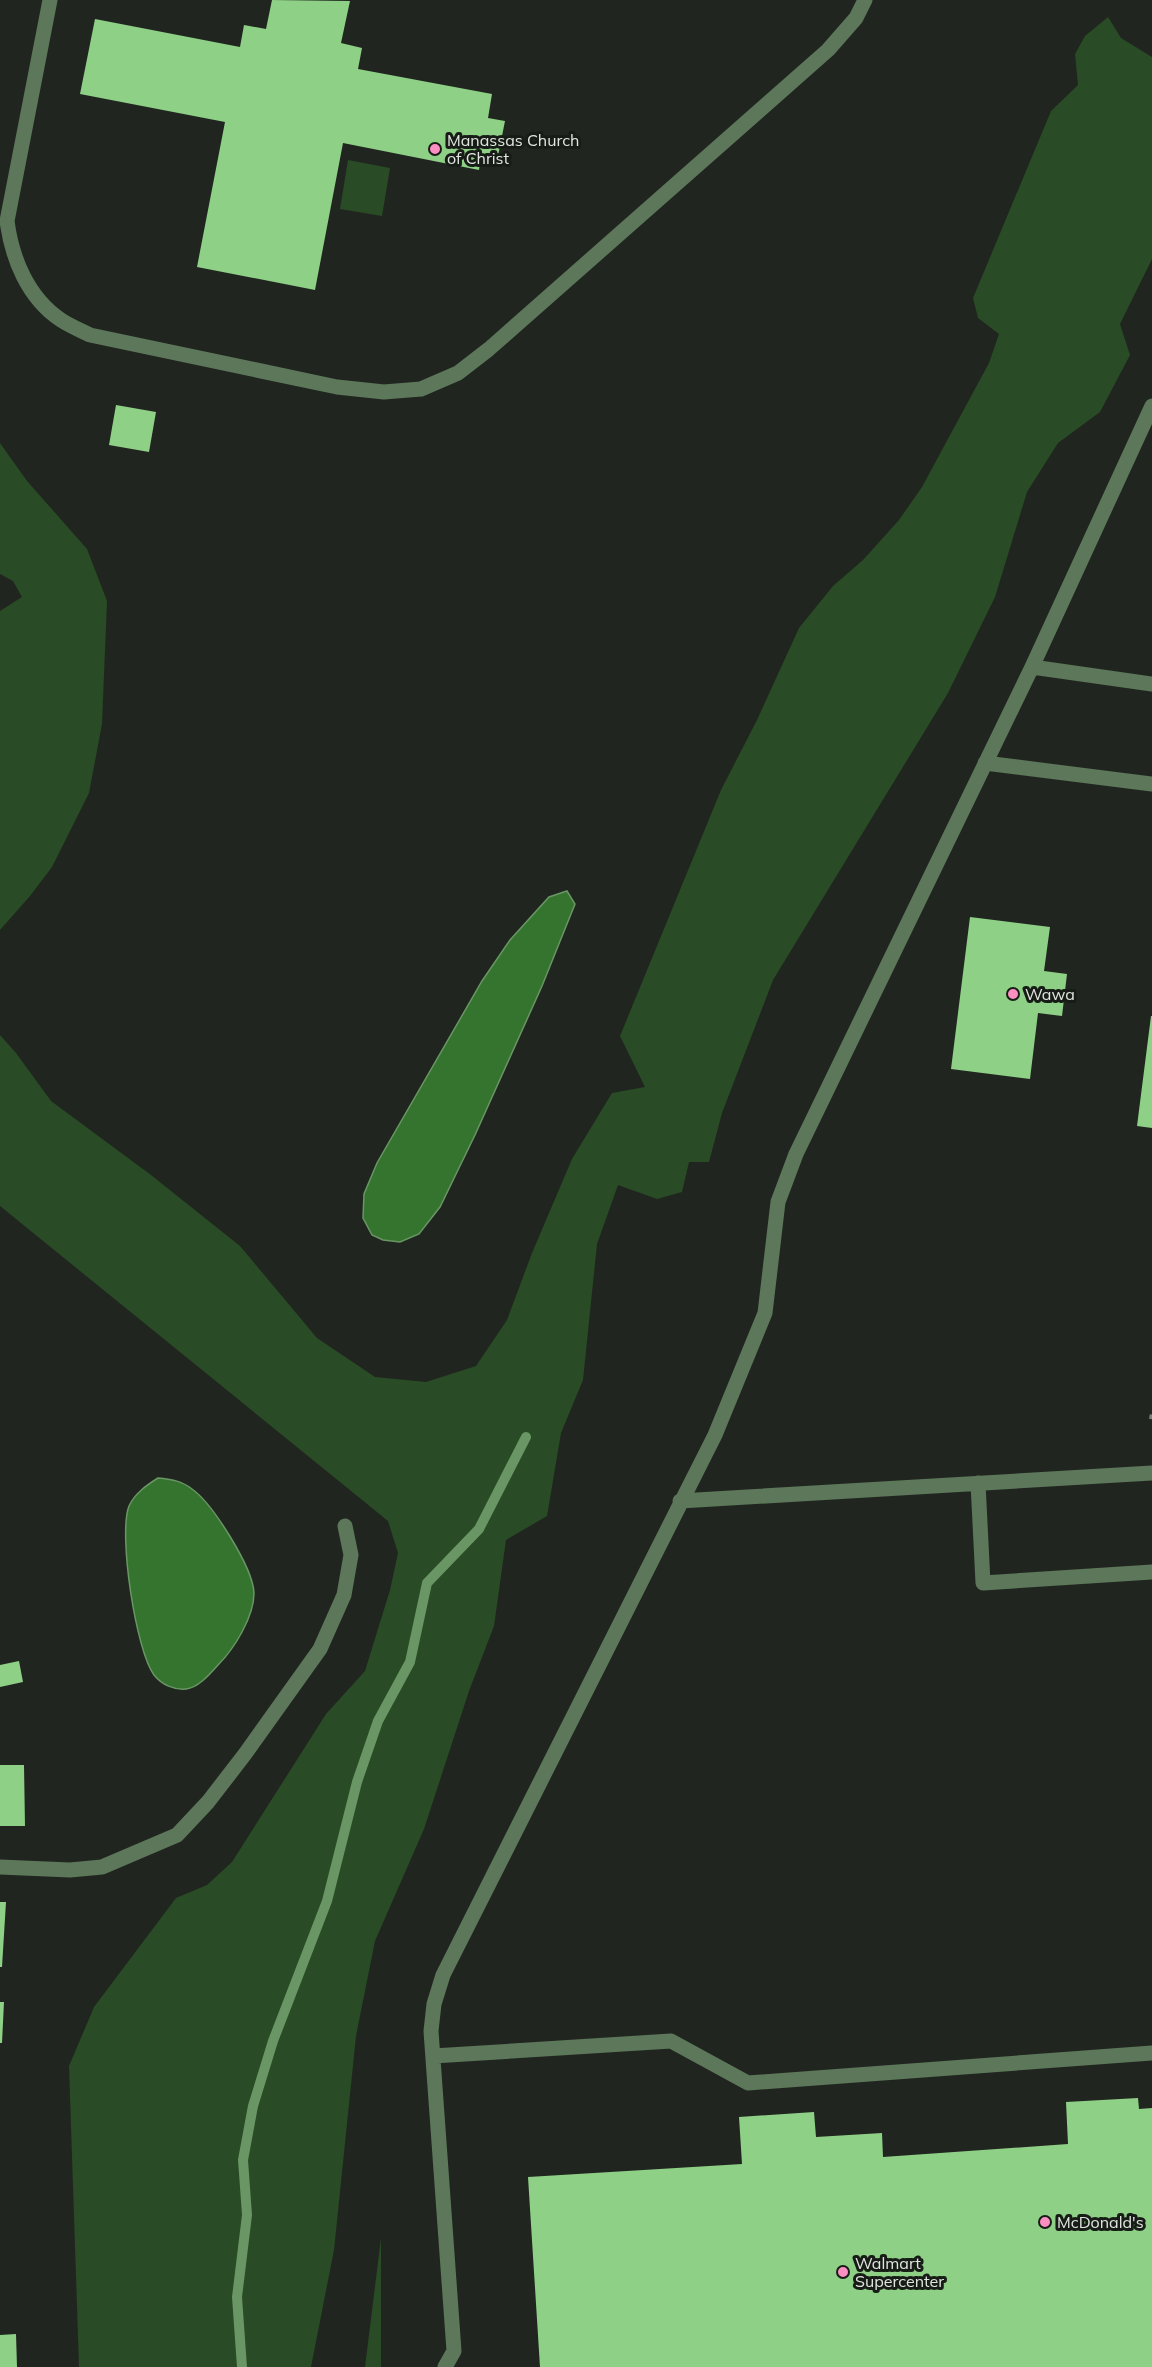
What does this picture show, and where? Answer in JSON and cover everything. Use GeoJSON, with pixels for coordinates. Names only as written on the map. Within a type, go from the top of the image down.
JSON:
{"type":"FeatureCollection","features":[{"type":"Feature","properties":{"kind":"lane"},"geometry":{"type":"LineString","coordinates":[[50,0],[7,221],[9,240],[20,271],[41,303],[61,320],[90,335],[337,387],[384,392],[421,388],[458,373],[489,350],[828,50],[856,18],[865,0]]}},
{"type":"Feature","properties":{"kind":"lane"},"geometry":{"type":"LineString","coordinates":[[445,2367],[454,2351],[431,2031],[443,1975],[715,1435],[765,1313],[778,1202],[796,1154],[1032,667],[1152,406]]}},
{"type":"Feature","properties":{"kind":"lane"},"geometry":{"type":"LineString","coordinates":[[1032,667],[1152,684]]}},
{"type":"Feature","properties":{"kind":"lane"},"geometry":{"type":"LineString","coordinates":[[985,762],[1152,784]]}},
{"type":"Feature","properties":{"kind":"lane"},"geometry":{"type":"LineString","coordinates":[[680,1501],[1152,1473]]}},
{"type":"Feature","properties":{"kind":"lane"},"geometry":{"type":"LineString","coordinates":[[978,1483],[983,1583],[1152,1572]]}},
{"type":"Feature","properties":{"kind":"lane"},"geometry":{"type":"LineString","coordinates":[[0,1867],[70,1870],[102,1867],[177,1835],[245,1754],[320,1649],[344,1595],[351,1555],[345,1526]]}},
{"type":"Feature","properties":{"kind":"lane"},"geometry":{"type":"LineString","coordinates":[[433,2056],[671,2041],[748,2084],[1152,2053]]}},
{"type":"Feature","properties":{"kind":"path"},"geometry":{"type":"LineString","coordinates":[[1151,1419],[1152,1413]]}},
{"type":"Feature","properties":{"kind":"shaded area"},"geometry":{"type":"Polygon","coordinates":[[[1108,17],[1121,38],[1152,57],[1152,259],[1120,324],[1130,355],[1100,412],[1058,443],[1027,492],[995,597],[948,693],[773,980],[722,1113],[709,1162],[689,1162],[682,1192],[657,1199],[618,1185],[597,1244],[583,1380],[561,1433],[547,1516],[506,1540],[494,1626],[469,1691],[424,1829],[375,1941],[356,2036],[334,2250],[311,2367],[79,2367],[69,2066],[94,2007],[176,1898],[207,1885],[232,1862],[326,1714],[365,1671],[390,1590],[398,1553],[388,1521],[0,1206],[0,1035],[51,1101],[151,1175],[240,1246],[317,1338],[375,1377],[426,1382],[476,1366],[507,1320],[532,1253],[572,1159],[612,1093],[645,1087],[620,1036],[721,790],[757,720],[799,628],[833,586],[863,560],[899,520],[922,487],[989,363],[999,334],[978,318],[973,298],[1051,111],[1078,85],[1075,54],[1085,36],[1108,17]]]}},
{"type":"Feature","properties":{"kind":"shaded area"},"geometry":{"type":"Polygon","coordinates":[[[348,160],[390,168],[382,216],[340,209],[348,160]]]}},
{"type":"Feature","properties":{"kind":"shaded area"},"geometry":{"type":"Polygon","coordinates":[[[0,443],[27,481],[87,549],[107,601],[102,724],[89,793],[52,867],[0,930],[0,611],[22,597],[13,581],[0,574],[0,443]]]}},
{"type":"Feature","properties":{"kind":"shaded area"},"geometry":{"type":"Polygon","coordinates":[[[567,891],[575,904],[542,986],[440,1207],[419,1234],[400,1242],[383,1240],[372,1235],[363,1218],[364,1194],[377,1163],[482,981],[510,940],[549,897],[567,891]]]}},
{"type":"Feature","properties":{"kind":"shaded area"},"geometry":{"type":"Polygon","coordinates":[[[158,1478],[188,1486],[201,1497],[221,1522],[239,1553],[247,1568],[254,1593],[247,1622],[230,1650],[204,1680],[186,1689],[177,1689],[161,1682],[147,1662],[135,1618],[127,1565],[126,1520],[129,1506],[138,1493],[158,1478]]]}},
{"type":"Feature","properties":{"kind":"shaded area"},"geometry":{"type":"Polygon","coordinates":[[[381,2238],[381,2367],[365,2367],[381,2238]]]}},
{"type":"Feature","properties":{"kind":"building","name":"Manassas Church of Christ"},"geometry":{"type":"Polygon","coordinates":[[[272,0],[350,1],[341,43],[362,48],[358,69],[492,94],[488,118],[505,121],[498,156],[481,154],[479,170],[343,143],[315,290],[197,267],[225,122],[80,94],[95,19],[240,47],[244,25],[266,29],[272,0]]]}},
{"type":"Feature","properties":{"kind":"building"},"geometry":{"type":"Polygon","coordinates":[[[116,405],[156,412],[149,452],[109,445],[116,405]]]}},
{"type":"Feature","properties":{"kind":"building","name":"Wawa"},"geometry":{"type":"Polygon","coordinates":[[[970,917],[1050,927],[1044,971],[1067,974],[1062,1016],[1038,1013],[1030,1079],[951,1069],[970,917]]]}},
{"type":"Feature","properties":{"kind":"building"},"geometry":{"type":"Polygon","coordinates":[[[1152,1016],[1152,1128],[1137,1126],[1152,1016]]]}},
{"type":"Feature","properties":{"kind":"building"},"geometry":{"type":"Polygon","coordinates":[[[19,1661],[23,1682],[0,1687],[0,1665],[19,1661]]]}},
{"type":"Feature","properties":{"kind":"building"},"geometry":{"type":"Polygon","coordinates":[[[0,1765],[24,1765],[25,1826],[0,1826],[0,1765]]]}},
{"type":"Feature","properties":{"kind":"building"},"geometry":{"type":"Polygon","coordinates":[[[0,1902],[6,1902],[2,1967],[0,1967],[0,1902]]]}},
{"type":"Feature","properties":{"kind":"building"},"geometry":{"type":"Polygon","coordinates":[[[0,2002],[4,2002],[2,2043],[0,2043],[0,2002]]]}},
{"type":"Feature","properties":{"kind":"building","name":"Walmart Supercenter"},"geometry":{"type":"Polygon","coordinates":[[[1138,2098],[1139,2109],[1152,2108],[1152,2367],[540,2367],[528,2177],[742,2164],[739,2117],[814,2112],[816,2137],[882,2133],[883,2157],[1068,2144],[1066,2102],[1138,2098]]]}},
{"type":"Feature","properties":{"kind":"building"},"geometry":{"type":"Polygon","coordinates":[[[16,2334],[17,2367],[0,2367],[0,2335],[16,2334]]]}},
{"type":"Feature","properties":{"kind":"waterway"},"geometry":{"type":"LineString","coordinates":[[242,2367],[237,2297],[247,2215],[243,2160],[253,2106],[273,2041],[327,1901],[357,1782],[378,1721],[410,1662],[427,1583],[479,1529],[526,1437]]}},
{"type":"Feature","properties":{"kind":"place","name":"Manassas Church of Christ"},"geometry":{"type":"Point","coordinates":[435,149]}},
{"type":"Feature","properties":{"kind":"place","name":"Wawa"},"geometry":{"type":"Point","coordinates":[1013,994]}},
{"type":"Feature","properties":{"kind":"place","name":"McDonald's"},"geometry":{"type":"Point","coordinates":[1045,2222]}},
{"type":"Feature","properties":{"kind":"place","name":"Walmart Supercenter"},"geometry":{"type":"Point","coordinates":[843,2272]}}]}
